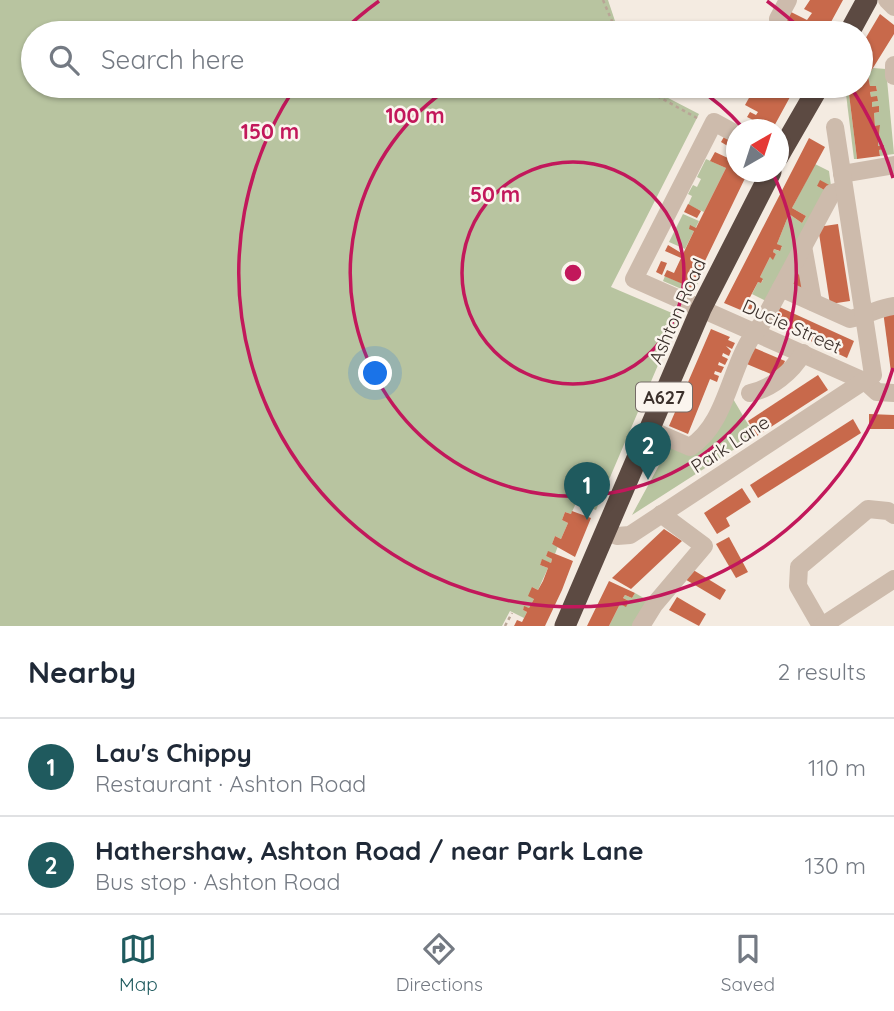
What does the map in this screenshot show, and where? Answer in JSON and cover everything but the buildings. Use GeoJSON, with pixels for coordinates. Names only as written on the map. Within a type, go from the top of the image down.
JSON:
{"type":"FeatureCollection","features":[{"type":"Feature","properties":{"kind":"highway"},"geometry":{"type":"LineString","coordinates":[[856,21],[867,0]]}},
{"type":"Feature","properties":{"kind":"highway"},"geometry":{"type":"LineString","coordinates":[[789,139],[812,98]]}},
{"type":"Feature","properties":{"kind":"highway","name":"Ashton Road"},"geometry":{"type":"LineString","coordinates":[[565,626],[701,309],[766,182]]}},
{"type":"Feature","properties":{"kind":"street"},"geometry":{"type":"LineString","coordinates":[[778,19],[789,0]]}},
{"type":"Feature","properties":{"kind":"street"},"geometry":{"type":"LineString","coordinates":[[887,0],[894,7]]}},
{"type":"Feature","properties":{"kind":"street"},"geometry":{"type":"LineString","coordinates":[[894,65],[894,76]]}},
{"type":"Feature","properties":{"kind":"street"},"geometry":{"type":"LineString","coordinates":[[712,126],[714,122],[726,128]]}},
{"type":"Feature","properties":{"kind":"street","name":"Ducie Street"},"geometry":{"type":"LineString","coordinates":[[712,126],[634,279],[869,379],[877,392],[894,393]]}},
{"type":"Feature","properties":{"kind":"street"},"geometry":{"type":"LineString","coordinates":[[835,127],[863,317],[869,379]]}},
{"type":"Feature","properties":{"kind":"street"},"geometry":{"type":"LineString","coordinates":[[651,430],[690,447],[705,437],[754,332],[832,193],[843,182],[894,165]]}},
{"type":"Feature","properties":{"kind":"street"},"geometry":{"type":"LineString","coordinates":[[803,246],[813,302]]}},
{"type":"Feature","properties":{"kind":"street"},"geometry":{"type":"LineString","coordinates":[[781,288],[850,319],[863,317],[875,309],[894,306]]}},
{"type":"Feature","properties":{"kind":"street"},"geometry":{"type":"LineString","coordinates":[[750,393],[764,390],[797,364],[803,353]]}},
{"type":"Feature","properties":{"kind":"street","name":"Park Lane"},"geometry":{"type":"LineString","coordinates":[[607,532],[624,537],[869,379]]}},
{"type":"Feature","properties":{"kind":"street"},"geometry":{"type":"LineString","coordinates":[[894,515],[867,509],[799,567],[798,586],[821,626],[894,579]]}},
{"type":"Feature","properties":{"kind":"street"},"geometry":{"type":"LineString","coordinates":[[641,626],[654,605],[704,546],[661,514]]}},
{"type":"Feature","properties":{"kind":"path"},"geometry":{"type":"LineString","coordinates":[[603,0],[612,21]]}},
{"type":"Feature","properties":{"kind":"path"},"geometry":{"type":"LineString","coordinates":[[661,98],[712,126]]}},
{"type":"Feature","properties":{"kind":"path"},"geometry":{"type":"LineString","coordinates":[[505,626],[512,613]]}},
{"type":"Feature","properties":{"kind":"green space"},"geometry":{"type":"Polygon","coordinates":[[[0,0],[608,0],[615,21],[21,21],[21,98],[668,98],[699,114],[611,287],[679,316],[596,510],[576,503],[571,514],[565,512],[562,520],[568,523],[561,539],[555,536],[552,544],[558,546],[555,554],[548,552],[546,556],[552,559],[551,563],[542,560],[540,565],[548,568],[538,590],[532,587],[534,599],[529,608],[524,607],[523,610],[527,612],[524,618],[510,611],[502,626],[0,626],[0,0]]]}},
{"type":"Feature","properties":{"kind":"green space"},"geometry":{"type":"Polygon","coordinates":[[[873,68],[886,69],[894,154],[880,156],[879,150],[884,148],[884,145],[878,146],[880,126],[875,126],[874,113],[879,112],[879,107],[872,107],[872,102],[878,101],[873,98],[873,92],[877,91],[876,86],[873,86],[873,68]]]}},
{"type":"Feature","properties":{"kind":"green space"},"geometry":{"type":"Polygon","coordinates":[[[846,98],[849,98],[857,159],[854,159],[846,98]]]}},
{"type":"Feature","properties":{"kind":"green space"},"geometry":{"type":"Polygon","coordinates":[[[706,159],[726,168],[704,212],[688,205],[692,196],[688,194],[693,185],[697,187],[701,179],[697,177],[706,159]]]}},
{"type":"Feature","properties":{"kind":"green space"},"geometry":{"type":"Polygon","coordinates":[[[815,164],[829,171],[831,186],[817,186],[828,192],[768,302],[752,294],[758,282],[763,280],[760,277],[770,257],[773,259],[776,254],[774,249],[779,251],[782,247],[777,244],[789,214],[802,223],[806,216],[792,208],[815,164]]]}},
{"type":"Feature","properties":{"kind":"green space"},"geometry":{"type":"Polygon","coordinates":[[[683,214],[699,221],[685,249],[669,242],[683,214]]]}},
{"type":"Feature","properties":{"kind":"green space"},"geometry":{"type":"Polygon","coordinates":[[[665,276],[692,288],[697,277],[700,278],[693,294],[663,281],[665,276]]]}},
{"type":"Feature","properties":{"kind":"green space"},"geometry":{"type":"Polygon","coordinates":[[[729,392],[755,436],[632,515],[670,445],[687,452],[729,392]]]}},
{"type":"Feature","properties":{"kind":"green space"},"geometry":{"type":"Polygon","coordinates":[[[635,593],[649,601],[632,626],[609,626],[620,604],[626,606],[629,601],[623,598],[625,595],[632,598],[635,593]]]}},
{"type":"Feature","properties":{"kind":"place","name":"Hathershaw, Ashton Road / near Park Lane"},"geometry":{"type":"Point","coordinates":[648,480]}},
{"type":"Feature","properties":{"kind":"place","name":"Lau's Chippy"},"geometry":{"type":"Point","coordinates":[587,520]}}]}
